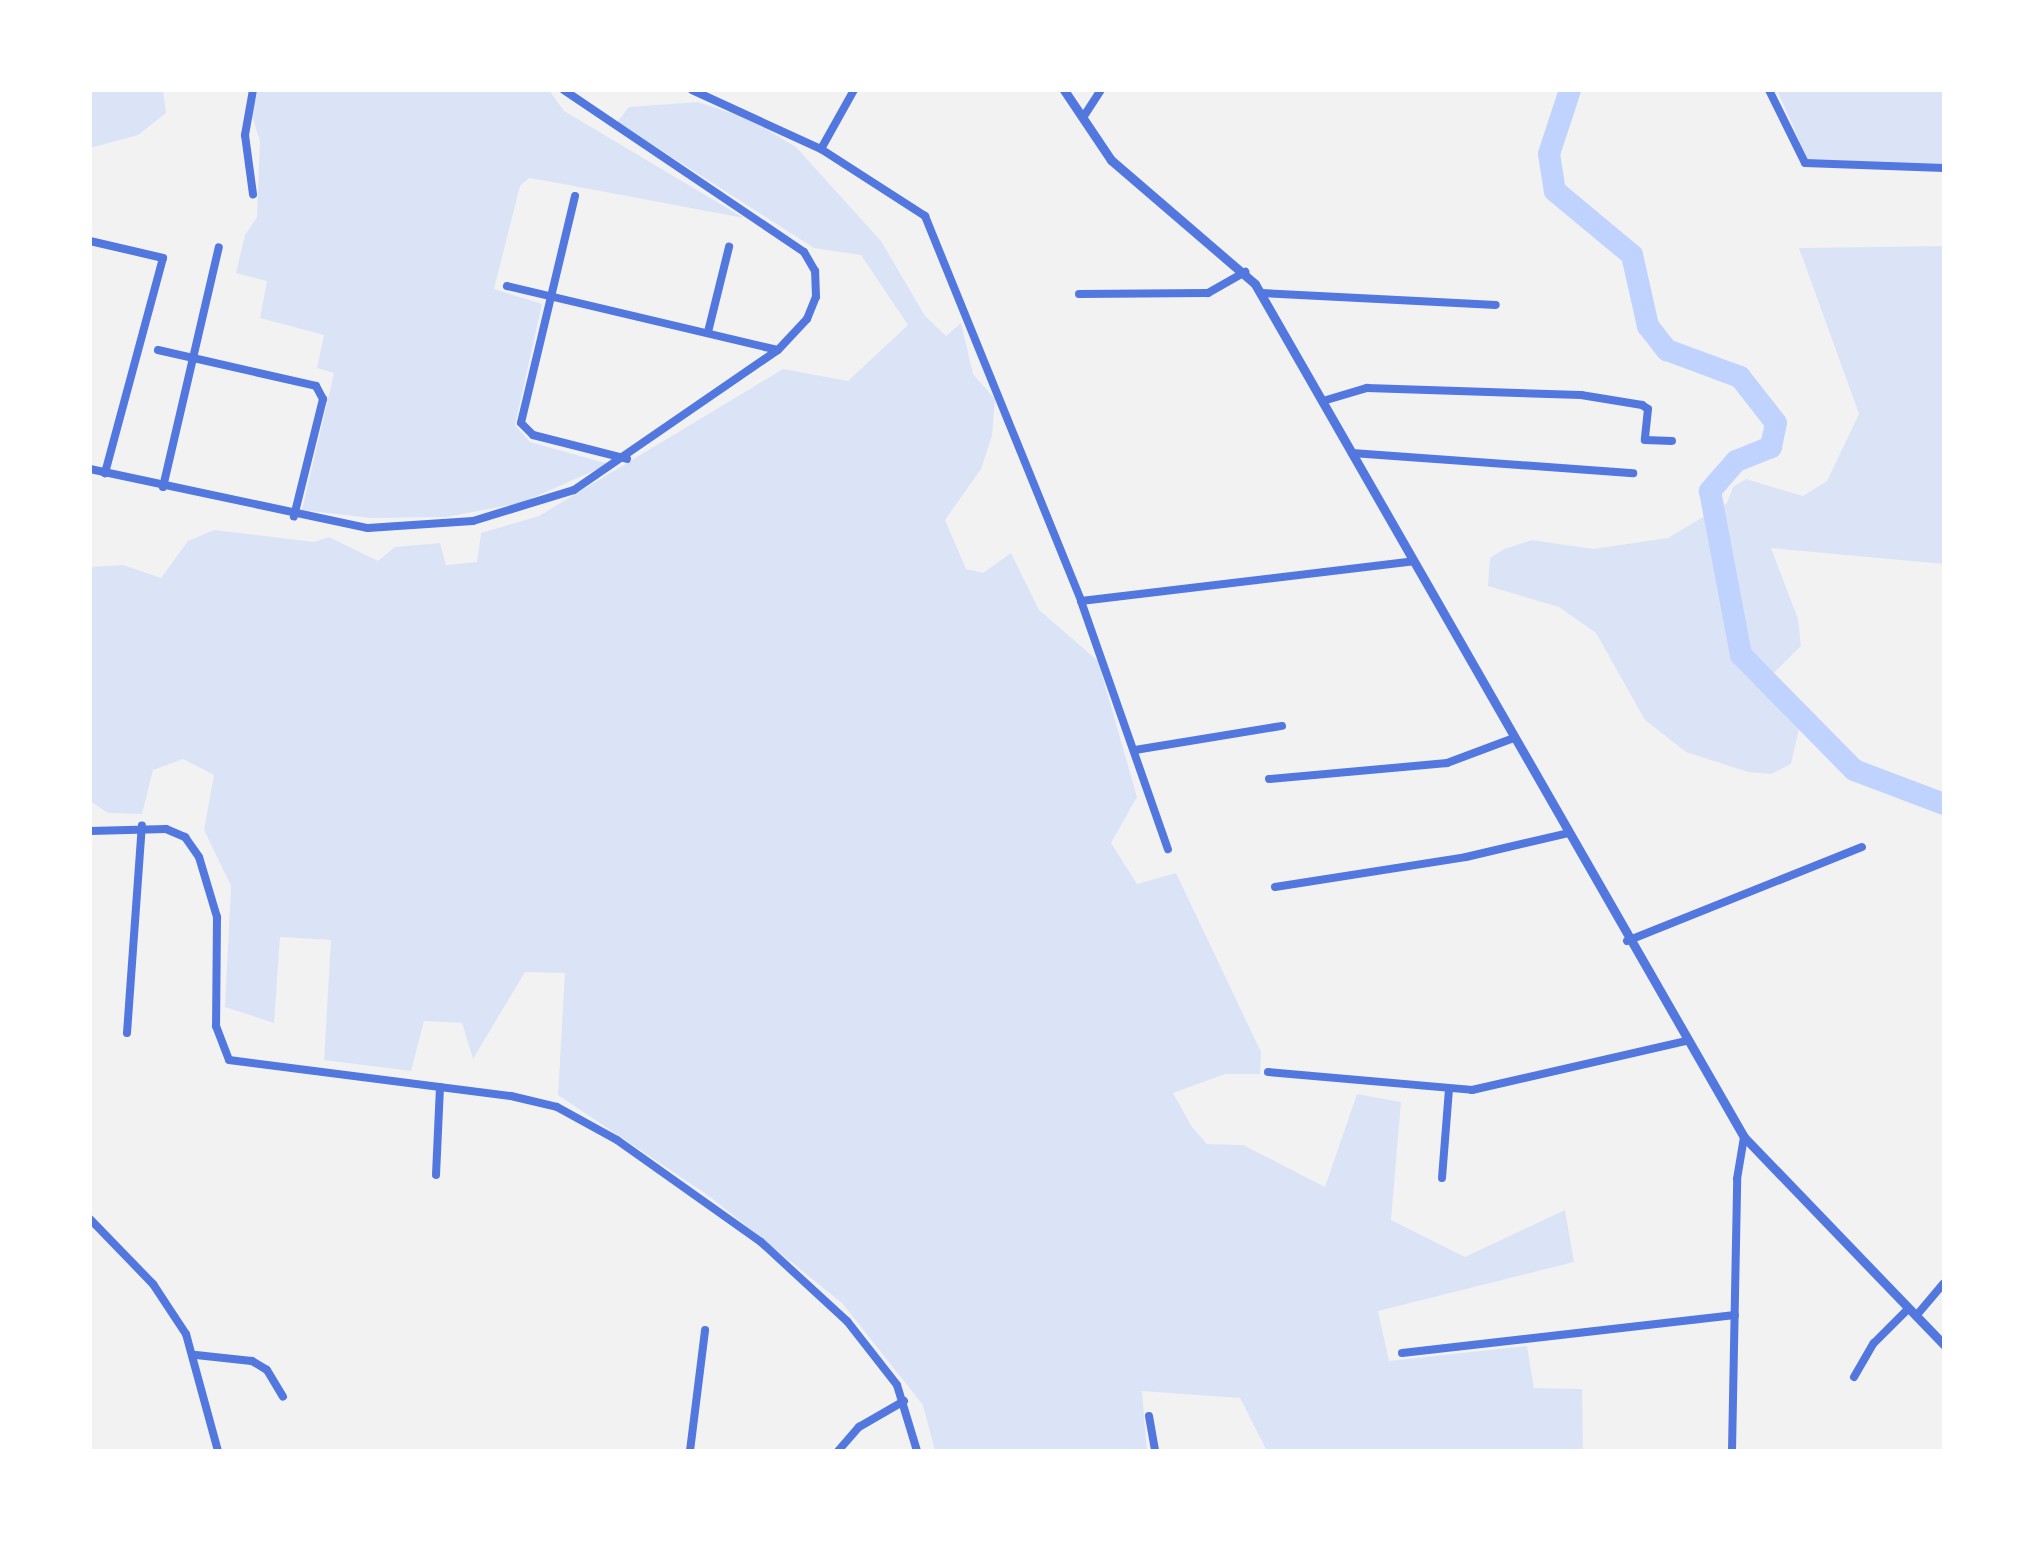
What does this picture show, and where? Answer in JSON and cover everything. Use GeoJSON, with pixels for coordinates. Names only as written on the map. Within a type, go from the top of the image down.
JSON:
{"type":"FeatureCollection","features":[{"type":"Feature","properties":{"kind":"street"},"geometry":{"type":"LineString","coordinates":[[253,90],[246,135],[253,194]]}},
{"type":"Feature","properties":{"kind":"street"},"geometry":{"type":"LineString","coordinates":[[90,469],[294,516],[368,528],[473,520],[537,506],[627,459],[778,350],[807,320],[816,296],[815,271],[804,252],[564,90]]}},
{"type":"Feature","properties":{"kind":"street"},"geometry":{"type":"LineString","coordinates":[[692,90],[821,149],[906,200],[933,227],[1080,601],[1168,849]]}},
{"type":"Feature","properties":{"kind":"street"},"geometry":{"type":"LineString","coordinates":[[821,149],[854,90]]}},
{"type":"Feature","properties":{"kind":"street"},"geometry":{"type":"LineString","coordinates":[[1064,90],[1111,160],[1245,272],[1261,294],[1628,941],[1744,1137],[1944,1345]]}},
{"type":"Feature","properties":{"kind":"street"},"geometry":{"type":"LineString","coordinates":[[1084,116],[1101,90]]}},
{"type":"Feature","properties":{"kind":"street"},"geometry":{"type":"LineString","coordinates":[[1770,90],[1805,164],[1944,168]]}},
{"type":"Feature","properties":{"kind":"street"},"geometry":{"type":"LineString","coordinates":[[575,196],[522,427],[627,459]]}},
{"type":"Feature","properties":{"kind":"street"},"geometry":{"type":"LineString","coordinates":[[90,241],[163,258],[105,473]]}},
{"type":"Feature","properties":{"kind":"street"},"geometry":{"type":"LineString","coordinates":[[163,487],[219,246]]}},
{"type":"Feature","properties":{"kind":"street"},"geometry":{"type":"LineString","coordinates":[[708,332],[730,247]]}},
{"type":"Feature","properties":{"kind":"street"},"geometry":{"type":"LineString","coordinates":[[1079,294],[1208,293],[1245,272]]}},
{"type":"Feature","properties":{"kind":"street"},"geometry":{"type":"LineString","coordinates":[[508,286],[778,350]]}},
{"type":"Feature","properties":{"kind":"street"},"geometry":{"type":"LineString","coordinates":[[1261,294],[1496,305]]}},
{"type":"Feature","properties":{"kind":"street"},"geometry":{"type":"LineString","coordinates":[[158,350],[320,392],[294,516]]}},
{"type":"Feature","properties":{"kind":"street"},"geometry":{"type":"LineString","coordinates":[[1322,401],[1367,388],[1582,395],[1648,409],[1645,440],[1672,441]]}},
{"type":"Feature","properties":{"kind":"street"},"geometry":{"type":"LineString","coordinates":[[1352,453],[1633,472]]}},
{"type":"Feature","properties":{"kind":"street"},"geometry":{"type":"LineString","coordinates":[[1080,601],[1270,584],[1414,561]]}},
{"type":"Feature","properties":{"kind":"street"},"geometry":{"type":"LineString","coordinates":[[1135,750],[1282,726]]}},
{"type":"Feature","properties":{"kind":"street"},"geometry":{"type":"LineString","coordinates":[[1270,778],[1446,763],[1514,738]]}},
{"type":"Feature","properties":{"kind":"street"},"geometry":{"type":"LineString","coordinates":[[126,1033],[142,826]]}},
{"type":"Feature","properties":{"kind":"street"},"geometry":{"type":"LineString","coordinates":[[90,831],[142,826],[185,838],[207,872],[218,917],[218,1041],[229,1060],[440,1087],[557,1107],[617,1140],[761,1242],[847,1321],[889,1371],[904,1401],[917,1451]]}},
{"type":"Feature","properties":{"kind":"street"},"geometry":{"type":"LineString","coordinates":[[1275,888],[1466,858],[1568,833]]}},
{"type":"Feature","properties":{"kind":"street"},"geometry":{"type":"LineString","coordinates":[[1628,941],[1862,846]]}},
{"type":"Feature","properties":{"kind":"street"},"geometry":{"type":"LineString","coordinates":[[1268,1072],[1448,1090],[1505,1085],[1686,1041]]}},
{"type":"Feature","properties":{"kind":"street"},"geometry":{"type":"LineString","coordinates":[[436,1175],[440,1087]]}},
{"type":"Feature","properties":{"kind":"street"},"geometry":{"type":"LineString","coordinates":[[1442,1178],[1448,1090]]}},
{"type":"Feature","properties":{"kind":"street"},"geometry":{"type":"LineString","coordinates":[[1732,1451],[1744,1137]]}},
{"type":"Feature","properties":{"kind":"street"},"geometry":{"type":"LineString","coordinates":[[90,1219],[153,1284],[196,1356],[218,1451]]}},
{"type":"Feature","properties":{"kind":"street"},"geometry":{"type":"LineString","coordinates":[[1854,1377],[1874,1342],[1944,1283]]}},
{"type":"Feature","properties":{"kind":"street"},"geometry":{"type":"LineString","coordinates":[[1402,1354],[1735,1315]]}},
{"type":"Feature","properties":{"kind":"street"},"geometry":{"type":"LineString","coordinates":[[690,1451],[706,1330]]}},
{"type":"Feature","properties":{"kind":"street"},"geometry":{"type":"LineString","coordinates":[[196,1356],[252,1361],[267,1370],[283,1397]]}},
{"type":"Feature","properties":{"kind":"street"},"geometry":{"type":"LineString","coordinates":[[838,1451],[859,1427],[904,1401]]}},
{"type":"Feature","properties":{"kind":"street"},"geometry":{"type":"LineString","coordinates":[[1148,1416],[1154,1451]]}},
{"type":"Feature","properties":{"kind":"shaded area"},"geometry":{"type":"Polygon","coordinates":[[[90,90],[163,90],[166,113],[138,135],[90,148],[90,90]]]}},
{"type":"Feature","properties":{"kind":"shaded area"},"geometry":{"type":"Polygon","coordinates":[[[258,90],[549,90],[564,111],[744,218],[529,178],[520,186],[494,289],[542,304],[515,425],[530,442],[609,464],[521,503],[446,517],[371,518],[302,510],[334,373],[317,368],[324,335],[260,318],[267,281],[236,273],[245,235],[257,217],[260,141],[251,113],[258,90]]]}},
{"type":"Feature","properties":{"kind":"shaded area"},"geometry":{"type":"Polygon","coordinates":[[[1777,90],[1944,90],[1944,168],[1808,160],[1777,90]]]}},
{"type":"Feature","properties":{"kind":"shaded area"},"geometry":{"type":"Polygon","coordinates":[[[698,102],[749,119],[796,147],[881,241],[925,316],[946,336],[961,323],[973,374],[995,399],[992,436],[981,469],[945,520],[966,569],[983,573],[1011,553],[1039,610],[1098,661],[1137,797],[1111,843],[1137,884],[1176,873],[1261,1052],[1260,1074],[1225,1074],[1173,1093],[1192,1127],[1207,1144],[1243,1145],[1325,1187],[1357,1094],[1401,1102],[1391,1220],[1465,1257],[1565,1210],[1574,1262],[1378,1311],[1389,1361],[1527,1346],[1534,1388],[1582,1389],[1583,1451],[1267,1451],[1240,1398],[1142,1391],[1147,1451],[935,1451],[923,1405],[842,1303],[709,1196],[558,1095],[565,973],[525,972],[473,1059],[462,1023],[424,1021],[411,1071],[324,1060],[331,940],[280,937],[274,1023],[225,1007],[231,886],[204,830],[214,775],[183,759],[153,770],[142,814],[108,813],[90,801],[90,567],[123,565],[161,578],[188,541],[214,530],[314,542],[329,537],[378,561],[395,547],[440,543],[446,565],[477,562],[481,533],[539,516],[783,369],[848,381],[908,325],[861,255],[814,248],[617,122],[629,107],[698,102]]]}},
{"type":"Feature","properties":{"kind":"shaded area"},"geometry":{"type":"Polygon","coordinates":[[[1944,246],[1944,564],[1771,548],[1798,619],[1801,646],[1772,675],[1770,691],[1799,729],[1791,764],[1771,774],[1748,772],[1686,752],[1645,720],[1596,633],[1559,607],[1488,586],[1490,558],[1532,540],[1593,549],[1668,538],[1727,503],[1733,487],[1746,479],[1803,496],[1827,481],[1859,414],[1799,248],[1944,246]]]}},
{"type":"Feature","properties":{"kind":"waterway"},"geometry":{"type":"LineString","coordinates":[[1570,90],[1549,154],[1555,191],[1632,255],[1648,326],[1667,350],[1740,377],[1776,423],[1771,447],[1736,461],[1710,491],[1741,655],[1854,770],[1944,804]]}}]}
